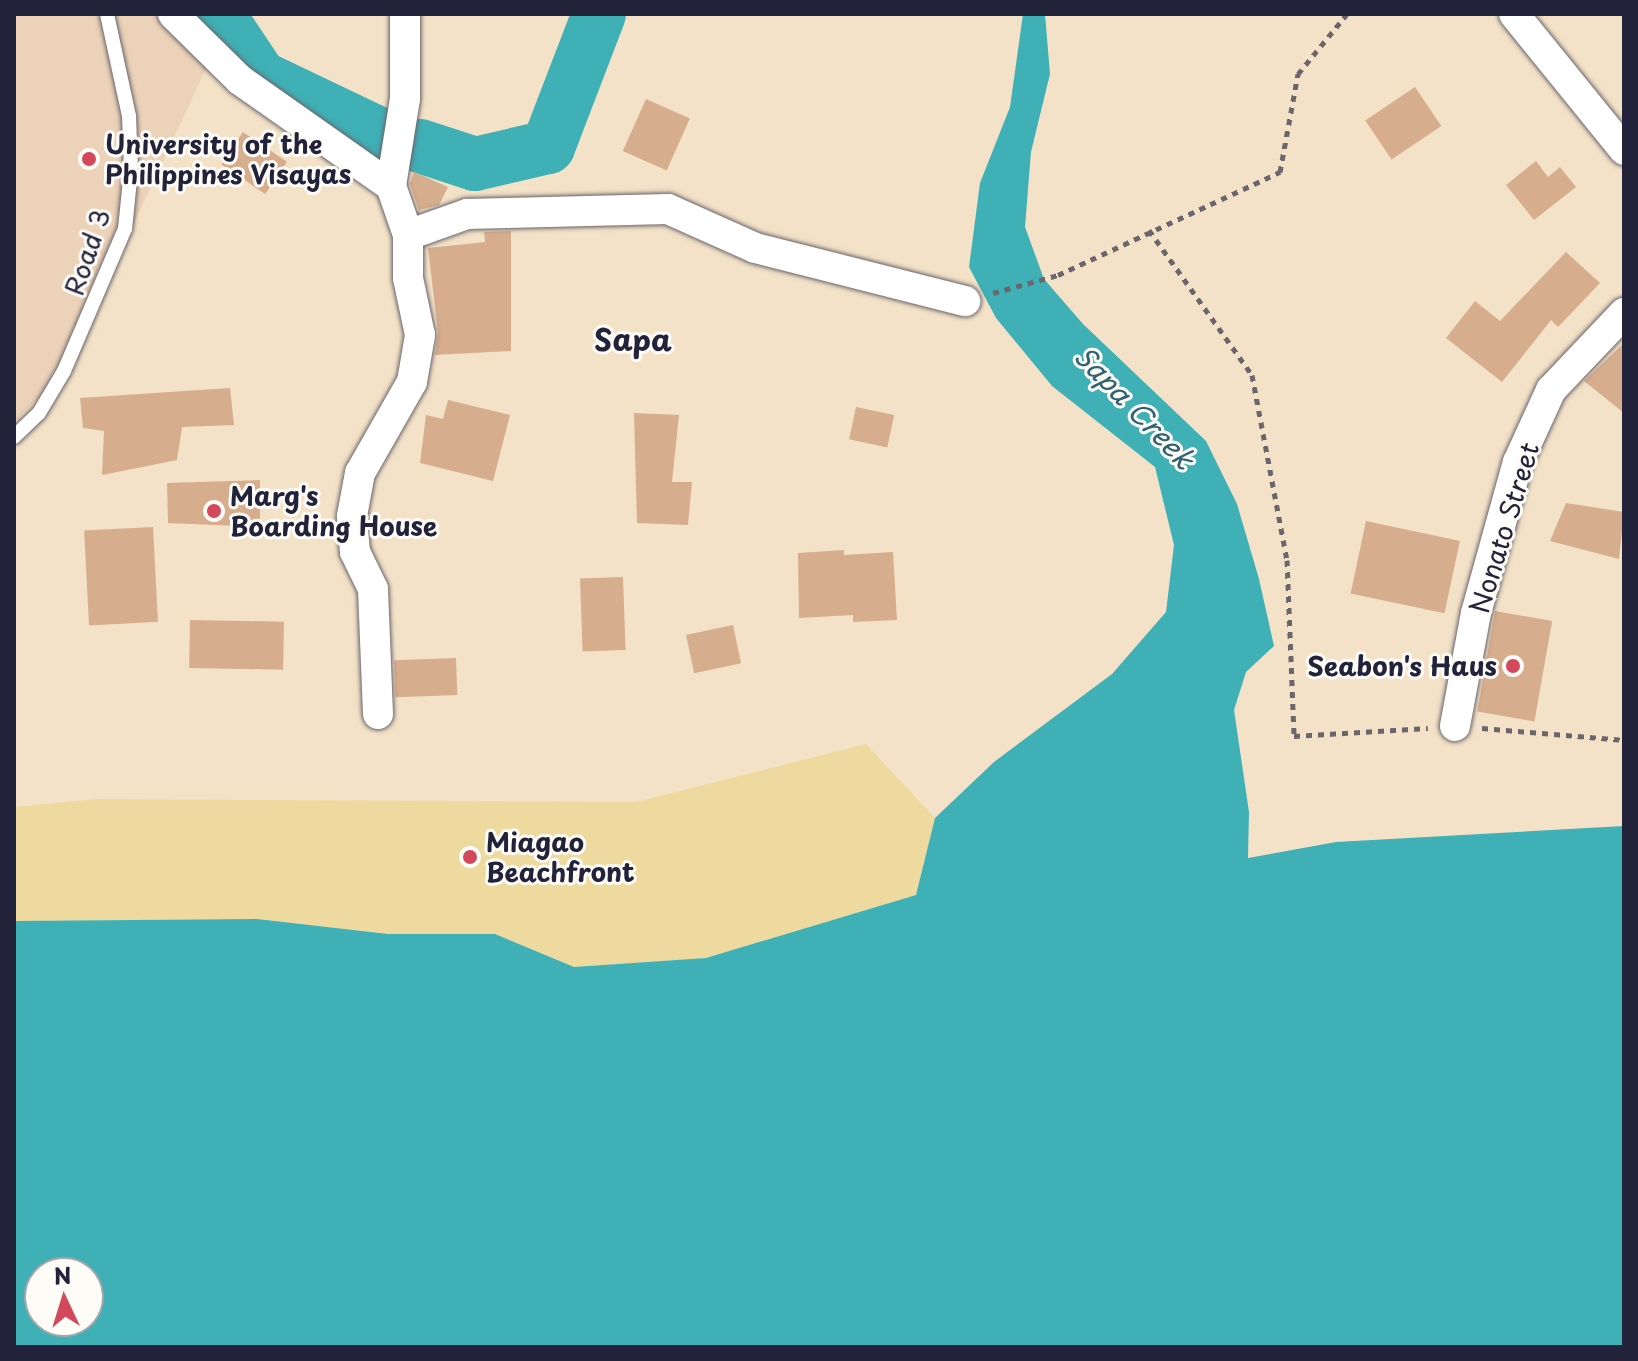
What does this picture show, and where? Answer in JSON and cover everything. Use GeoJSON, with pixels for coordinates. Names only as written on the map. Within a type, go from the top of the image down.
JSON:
{"type":"FeatureCollection","features":[{"type":"Feature","properties":{"kind":"street"},"geometry":{"type":"LineString","coordinates":[[173,14],[240,80],[391,186]]}},
{"type":"Feature","properties":{"kind":"street"},"geometry":{"type":"LineString","coordinates":[[378,714],[373,589],[355,552],[352,516],[360,473],[392,425],[412,382],[420,335],[408,278],[408,235],[391,186],[405,99],[405,14]]}},
{"type":"Feature","properties":{"kind":"street"},"geometry":{"type":"LineString","coordinates":[[1514,14],[1624,150]]}},
{"type":"Feature","properties":{"kind":"street"},"geometry":{"type":"LineString","coordinates":[[408,235],[467,214],[668,209],[755,248],[965,301]]}},
{"type":"Feature","properties":{"kind":"street","name":"Nonato Street"},"geometry":{"type":"LineString","coordinates":[[1455,726],[1476,613],[1518,462],[1551,390],[1624,313]]}},
{"type":"Feature","properties":{"kind":"lane","name":"Road 3"},"geometry":{"type":"LineString","coordinates":[[14,437],[39,413],[64,371],[125,229],[131,170],[129,116],[107,14]]}},
{"type":"Feature","properties":{"kind":"path"},"geometry":{"type":"LineString","coordinates":[[965,301],[1058,275],[1149,230],[1280,172],[1298,74],[1347,14]]}},
{"type":"Feature","properties":{"kind":"path"},"geometry":{"type":"LineString","coordinates":[[1149,230],[1252,375],[1287,560],[1294,736],[1455,726],[1624,740]]}},
{"type":"Feature","properties":{"kind":"shaded area","name":"University of the Philippines Visayas"},"geometry":{"type":"Polygon","coordinates":[[[14,14],[218,14],[225,28],[103,290],[48,388],[14,422],[14,14]]]}},
{"type":"Feature","properties":{"kind":"sand","name":"Miagao Beachfront"},"geometry":{"type":"Polygon","coordinates":[[[866,744],[935,818],[916,895],[706,958],[574,967],[495,934],[388,934],[257,919],[14,921],[14,807],[96,799],[636,802],[866,744]]]}},
{"type":"Feature","properties":{"kind":"water"},"geometry":{"type":"Polygon","coordinates":[[[1023,14],[1045,14],[1050,74],[1031,152],[1025,227],[1044,279],[1083,324],[1206,441],[1237,504],[1259,579],[1274,646],[1246,672],[1234,710],[1249,812],[1248,858],[1336,842],[1624,826],[1624,1347],[14,1347],[14,921],[257,919],[388,934],[495,934],[574,967],[706,958],[916,895],[935,818],[994,762],[1112,674],[1166,612],[1174,545],[1155,467],[1052,386],[996,318],[969,267],[980,183],[1010,107],[1023,14]]]}},
{"type":"Feature","properties":{"kind":"building"},"geometry":{"type":"Polygon","coordinates":[[[1415,87],[1441,126],[1392,160],[1365,121],[1415,87]]]}},
{"type":"Feature","properties":{"kind":"building"},"geometry":{"type":"Polygon","coordinates":[[[646,99],[690,119],[667,171],[623,151],[646,99]]]}},
{"type":"Feature","properties":{"kind":"building"},"geometry":{"type":"Polygon","coordinates":[[[243,132],[287,162],[265,194],[221,164],[243,132]]]}},
{"type":"Feature","properties":{"kind":"building"},"geometry":{"type":"Polygon","coordinates":[[[1536,161],[1548,177],[1560,167],[1576,187],[1534,220],[1506,185],[1536,161]]]}},
{"type":"Feature","properties":{"kind":"building"},"geometry":{"type":"Polygon","coordinates":[[[414,172],[448,187],[439,205],[419,210],[410,184],[414,172]]]}},
{"type":"Feature","properties":{"kind":"building"},"geometry":{"type":"Polygon","coordinates":[[[511,231],[511,351],[435,355],[438,332],[428,248],[485,242],[484,232],[511,231]]]}},
{"type":"Feature","properties":{"kind":"building"},"geometry":{"type":"Polygon","coordinates":[[[1566,252],[1600,283],[1558,327],[1551,320],[1502,382],[1446,338],[1475,301],[1500,321],[1566,252]]]}},
{"type":"Feature","properties":{"kind":"building"},"geometry":{"type":"Polygon","coordinates":[[[1624,343],[1624,413],[1584,381],[1624,343]]]}},
{"type":"Feature","properties":{"kind":"building"},"geometry":{"type":"Polygon","coordinates":[[[230,388],[234,425],[182,427],[177,460],[102,475],[104,431],[83,428],[80,398],[230,388]]]}},
{"type":"Feature","properties":{"kind":"building"},"geometry":{"type":"Polygon","coordinates":[[[448,400],[510,415],[493,481],[420,463],[426,415],[443,419],[448,400]]]}},
{"type":"Feature","properties":{"kind":"building"},"geometry":{"type":"Polygon","coordinates":[[[856,407],[894,415],[887,447],[849,439],[856,407]]]}},
{"type":"Feature","properties":{"kind":"building"},"geometry":{"type":"Polygon","coordinates":[[[634,413],[679,415],[672,482],[692,482],[688,525],[637,523],[634,413]]]}},
{"type":"Feature","properties":{"kind":"building","name":"Marg's Boarding House"},"geometry":{"type":"Polygon","coordinates":[[[260,480],[260,527],[168,523],[167,483],[260,480]]]}},
{"type":"Feature","properties":{"kind":"building"},"geometry":{"type":"Polygon","coordinates":[[[1566,503],[1624,512],[1619,559],[1550,541],[1566,503]]]}},
{"type":"Feature","properties":{"kind":"building"},"geometry":{"type":"Polygon","coordinates":[[[1366,521],[1460,541],[1445,613],[1351,593],[1366,521]]]}},
{"type":"Feature","properties":{"kind":"building"},"geometry":{"type":"Polygon","coordinates":[[[153,527],[158,622],[89,625],[84,531],[153,527]]]}},
{"type":"Feature","properties":{"kind":"building"},"geometry":{"type":"Polygon","coordinates":[[[844,550],[844,555],[893,552],[897,620],[853,622],[853,615],[799,618],[798,553],[844,550]]]}},
{"type":"Feature","properties":{"kind":"building"},"geometry":{"type":"Polygon","coordinates":[[[623,577],[626,650],[583,651],[580,579],[623,577]]]}},
{"type":"Feature","properties":{"kind":"building","name":"Seabon's Haus"},"geometry":{"type":"Polygon","coordinates":[[[1495,611],[1552,621],[1534,722],[1477,711],[1495,611]]]}},
{"type":"Feature","properties":{"kind":"building"},"geometry":{"type":"Polygon","coordinates":[[[190,620],[284,622],[283,670],[189,668],[190,620]]]}},
{"type":"Feature","properties":{"kind":"building"},"geometry":{"type":"Polygon","coordinates":[[[733,625],[741,663],[694,673],[686,635],[733,625]]]}},
{"type":"Feature","properties":{"kind":"building"},"geometry":{"type":"Polygon","coordinates":[[[456,658],[457,695],[395,697],[394,660],[456,658]]]}},
{"type":"Feature","properties":{"kind":"waterway","name":"Sapa Creek"},"geometry":{"type":"LineString","coordinates":[[218,14],[260,77],[381,135]]}},
{"type":"Feature","properties":{"kind":"waterway","name":"Sapa Creek"},"geometry":{"type":"LineString","coordinates":[[420,146],[475,164],[548,147],[599,14]]}},
{"type":"Feature","properties":{"kind":"place","name":"University of the Philippines Visayas"},"geometry":{"type":"Point","coordinates":[89,159]}},
{"type":"Feature","properties":{"kind":"place","name":"Marg's Boarding House"},"geometry":{"type":"Point","coordinates":[214,511]}},
{"type":"Feature","properties":{"kind":"place","name":"Seabon's Haus"},"geometry":{"type":"Point","coordinates":[1513,666]}},
{"type":"Feature","properties":{"kind":"place","name":"Miagao Beachfront"},"geometry":{"type":"Point","coordinates":[470,857]}},
{"type":"Feature","properties":{"kind":"district","name":"Sapa"},"geometry":{"type":"Point","coordinates":[633,339]}}]}
